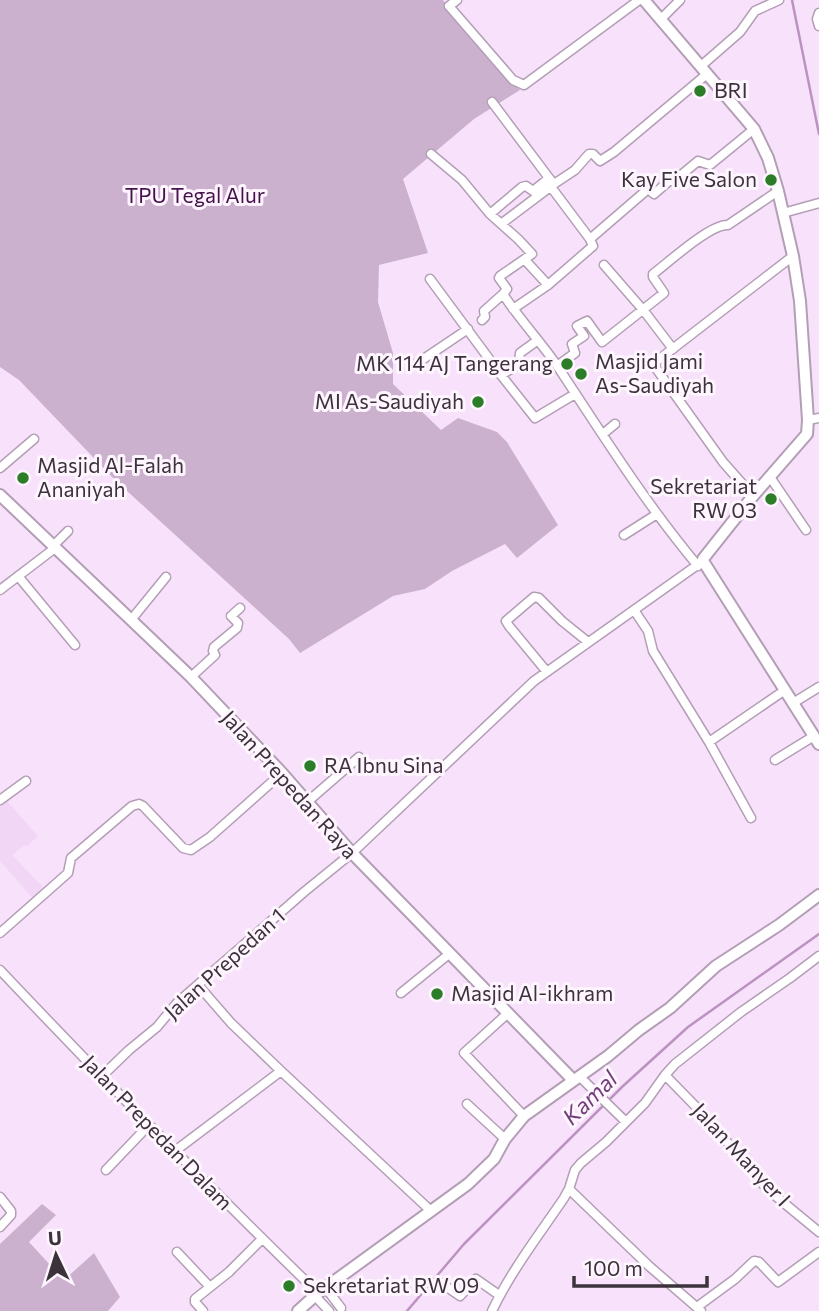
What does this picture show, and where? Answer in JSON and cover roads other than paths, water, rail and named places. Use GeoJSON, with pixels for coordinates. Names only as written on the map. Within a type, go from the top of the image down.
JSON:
{"type":"FeatureCollection","features":[{"type":"Feature","properties":{"kind":"street"},"geometry":{"type":"LineString","coordinates":[[450,2],[513,80],[524,85],[642,0],[754,129],[768,158],[793,256],[813,419],[807,434],[753,496],[701,564]]}},
{"type":"Feature","properties":{"kind":"street"},"geometry":{"type":"LineString","coordinates":[[660,20],[680,0]]}},
{"type":"Feature","properties":{"kind":"street"},"geometry":{"type":"LineString","coordinates":[[490,214],[522,187],[526,186],[533,191],[575,170],[589,154],[593,154],[600,161],[614,152],[704,70],[740,33],[755,11],[779,0]]}},
{"type":"Feature","properties":{"kind":"street"},"geometry":{"type":"LineString","coordinates":[[819,13],[819,26]]}},
{"type":"Feature","properties":{"kind":"street"},"geometry":{"type":"LineString","coordinates":[[494,105],[593,246],[548,285],[513,309]]}},
{"type":"Feature","properties":{"kind":"street"},"geometry":{"type":"LineString","coordinates":[[590,239],[648,189],[654,194],[698,161],[710,165],[754,129]]}},
{"type":"Feature","properties":{"kind":"street"},"geometry":{"type":"LineString","coordinates":[[432,154],[462,180],[490,214],[532,254],[499,277],[507,289],[484,311],[485,317],[482,320]]}},
{"type":"Feature","properties":{"kind":"street"},"geometry":{"type":"LineString","coordinates":[[501,224],[551,183]]}},
{"type":"Feature","properties":{"kind":"street"},"geometry":{"type":"LineString","coordinates":[[557,366],[575,353],[572,344],[584,336],[578,326],[584,321],[587,321],[602,341],[664,293],[653,274],[705,234],[721,225],[728,225],[778,191]]}},
{"type":"Feature","properties":{"kind":"street"},"geometry":{"type":"LineString","coordinates":[[783,213],[819,203]]}},
{"type":"Feature","properties":{"kind":"street"},"geometry":{"type":"LineString","coordinates":[[753,496],[723,462],[653,366],[793,256]]}},
{"type":"Feature","properties":{"kind":"street"},"geometry":{"type":"LineString","coordinates":[[525,260],[548,285]]}},
{"type":"Feature","properties":{"kind":"street"},"geometry":{"type":"LineString","coordinates":[[604,265],[673,349]]}},
{"type":"Feature","properties":{"kind":"street"},"geometry":{"type":"LineString","coordinates":[[430,279],[535,418],[575,394]]}},
{"type":"Feature","properties":{"kind":"street"},"geometry":{"type":"LineString","coordinates":[[503,293],[557,366],[657,514],[701,564],[816,740],[775,760]]}},
{"type":"Feature","properties":{"kind":"street"},"geometry":{"type":"LineString","coordinates":[[416,365],[468,328]]}},
{"type":"Feature","properties":{"kind":"street"},"geometry":{"type":"LineString","coordinates":[[501,375],[519,364],[520,353],[538,340]]}},
{"type":"Feature","properties":{"kind":"street"},"geometry":{"type":"LineString","coordinates":[[603,434],[615,424]]}},
{"type":"Feature","properties":{"kind":"street"},"geometry":{"type":"LineString","coordinates":[[0,468],[34,439]]}},
{"type":"Feature","properties":{"kind":"street"},"geometry":{"type":"LineString","coordinates":[[770,477],[806,530]]}},
{"type":"Feature","properties":{"kind":"street","name":"Jalan Prepedan Raya"},"geometry":{"type":"LineString","coordinates":[[0,495],[191,677],[282,773],[352,853],[507,1014],[576,1078]]}},
{"type":"Feature","properties":{"kind":"street"},"geometry":{"type":"LineString","coordinates":[[624,535],[657,514]]}},
{"type":"Feature","properties":{"kind":"street"},"geometry":{"type":"LineString","coordinates":[[0,590],[54,547],[68,531]]}},
{"type":"Feature","properties":{"kind":"street","name":"Jalan Prepedan 1"},"geometry":{"type":"LineString","coordinates":[[101,1077],[157,1027],[177,1003],[303,892],[352,853],[534,681],[701,564]]}},
{"type":"Feature","properties":{"kind":"street"},"geometry":{"type":"LineString","coordinates":[[18,576],[75,645]]}},
{"type":"Feature","properties":{"kind":"street"},"geometry":{"type":"LineString","coordinates":[[131,620],[166,577]]}},
{"type":"Feature","properties":{"kind":"street"},"geometry":{"type":"LineString","coordinates":[[547,672],[506,621],[534,597],[539,598],[588,642]]}},
{"type":"Feature","properties":{"kind":"street"},"geometry":{"type":"LineString","coordinates":[[191,677],[215,655],[214,647],[237,628],[238,623],[231,616],[240,608]]}},
{"type":"Feature","properties":{"kind":"street"},"geometry":{"type":"LineString","coordinates":[[634,610],[648,631],[653,650],[751,818]]}},
{"type":"Feature","properties":{"kind":"street"},"geometry":{"type":"LineString","coordinates":[[793,703],[819,687]]}},
{"type":"Feature","properties":{"kind":"street"},"geometry":{"type":"LineString","coordinates":[[709,742],[785,690]]}},
{"type":"Feature","properties":{"kind":"street"},"geometry":{"type":"LineString","coordinates":[[306,803],[359,757]]}},
{"type":"Feature","properties":{"kind":"street"},"geometry":{"type":"LineString","coordinates":[[0,933],[68,873],[71,858],[132,806],[139,804],[184,849],[191,850],[282,773]]}},
{"type":"Feature","properties":{"kind":"street"},"geometry":{"type":"LineString","coordinates":[[0,800],[26,781]]}},
{"type":"Feature","properties":{"kind":"street"},"geometry":{"type":"LineString","coordinates":[[298,1311],[484,1170],[524,1116],[670,1008],[716,966],[819,895]]}},
{"type":"Feature","properties":{"kind":"street"},"geometry":{"type":"LineString","coordinates":[[401,993],[449,954]]}},
{"type":"Feature","properties":{"kind":"street"},"geometry":{"type":"LineString","coordinates":[[492,1311],[499,1295],[569,1189],[575,1170],[645,1103],[665,1075],[688,1052],[819,956]]}},
{"type":"Feature","properties":{"kind":"street","name":"Jalan Prepedan Dalam"},"geometry":{"type":"LineString","coordinates":[[0,970],[101,1077],[262,1239],[320,1292]]}},
{"type":"Feature","properties":{"kind":"street"},"geometry":{"type":"LineString","coordinates":[[198,985],[231,1023],[431,1211]]}},
{"type":"Feature","properties":{"kind":"street"},"geometry":{"type":"LineString","coordinates":[[507,1014],[464,1053],[524,1116]]}},
{"type":"Feature","properties":{"kind":"street"},"geometry":{"type":"LineString","coordinates":[[175,1151],[281,1071]]}},
{"type":"Feature","properties":{"kind":"street","name":"Jalan Manyer I"},"geometry":{"type":"LineString","coordinates":[[665,1075],[704,1115],[768,1189],[819,1232]]}},
{"type":"Feature","properties":{"kind":"street"},"geometry":{"type":"LineString","coordinates":[[576,1078],[626,1122]]}},
{"type":"Feature","properties":{"kind":"street"},"geometry":{"type":"LineString","coordinates":[[467,1104],[505,1139]]}},
{"type":"Feature","properties":{"kind":"street"},"geometry":{"type":"LineString","coordinates":[[106,1170],[149,1125]]}},
{"type":"Feature","properties":{"kind":"street"},"geometry":{"type":"LineString","coordinates":[[569,1189],[649,1266],[699,1309],[754,1261],[759,1262],[778,1282],[819,1252]]}},
{"type":"Feature","properties":{"kind":"street"},"geometry":{"type":"LineString","coordinates":[[0,1227],[11,1215],[10,1208],[1,1200]]}},
{"type":"Feature","properties":{"kind":"street"},"geometry":{"type":"LineString","coordinates":[[203,1311],[195,1300],[229,1272],[262,1239]]}},
{"type":"Feature","properties":{"kind":"street"},"geometry":{"type":"LineString","coordinates":[[177,1252],[210,1287]]}},
{"type":"Feature","properties":{"kind":"street"},"geometry":{"type":"LineString","coordinates":[[442,1283],[460,1296],[476,1279],[499,1295]]}},
{"type":"Feature","properties":{"kind":"street"},"geometry":{"type":"LineString","coordinates":[[320,1292],[341,1307]]}},
{"type":"Feature","properties":{"kind":"street"},"geometry":{"type":"LineString","coordinates":[[320,1292],[329,1311]]}},
{"type":"Feature","properties":{"kind":"waterway","name":"Kamal"},"geometry":{"type":"LineString","coordinates":[[792,0],[819,134]]}},
{"type":"Feature","properties":{"kind":"waterway","name":"Kamal"},"geometry":{"type":"LineString","coordinates":[[407,1311],[464,1244],[623,1086],[688,1027],[819,934]]}},
{"type":"Feature","properties":{"kind":"place","name":"BRI"},"geometry":{"type":"Point","coordinates":[700,91]}},
{"type":"Feature","properties":{"kind":"place","name":"Kay Five Salon"},"geometry":{"type":"Point","coordinates":[771,180]}},
{"type":"Feature","properties":{"kind":"place","name":"MK 114 AJ Tangerang"},"geometry":{"type":"Point","coordinates":[567,364]}},
{"type":"Feature","properties":{"kind":"place","name":"Masjid Jami As-Saudiyah"},"geometry":{"type":"Point","coordinates":[581,374]}},
{"type":"Feature","properties":{"kind":"place","name":"MI As-Saudiyah"},"geometry":{"type":"Point","coordinates":[478,402]}},
{"type":"Feature","properties":{"kind":"place","name":"Masjid Al-Falah Ananiyah"},"geometry":{"type":"Point","coordinates":[23,478]}},
{"type":"Feature","properties":{"kind":"place","name":"Sekretariat RW 03"},"geometry":{"type":"Point","coordinates":[771,499]}},
{"type":"Feature","properties":{"kind":"place","name":"RA Ibnu Sina"},"geometry":{"type":"Point","coordinates":[310,766]}},
{"type":"Feature","properties":{"kind":"place","name":"Masjid Al-ikhram"},"geometry":{"type":"Point","coordinates":[437,994]}},
{"type":"Feature","properties":{"kind":"place","name":"Sekretariat RW 09"},"geometry":{"type":"Point","coordinates":[289,1286]}},
{"type":"Feature","properties":{"kind":"park label","name":"TPU Tegal Alur"},"geometry":{"type":"Point","coordinates":[195,196]}}]}
